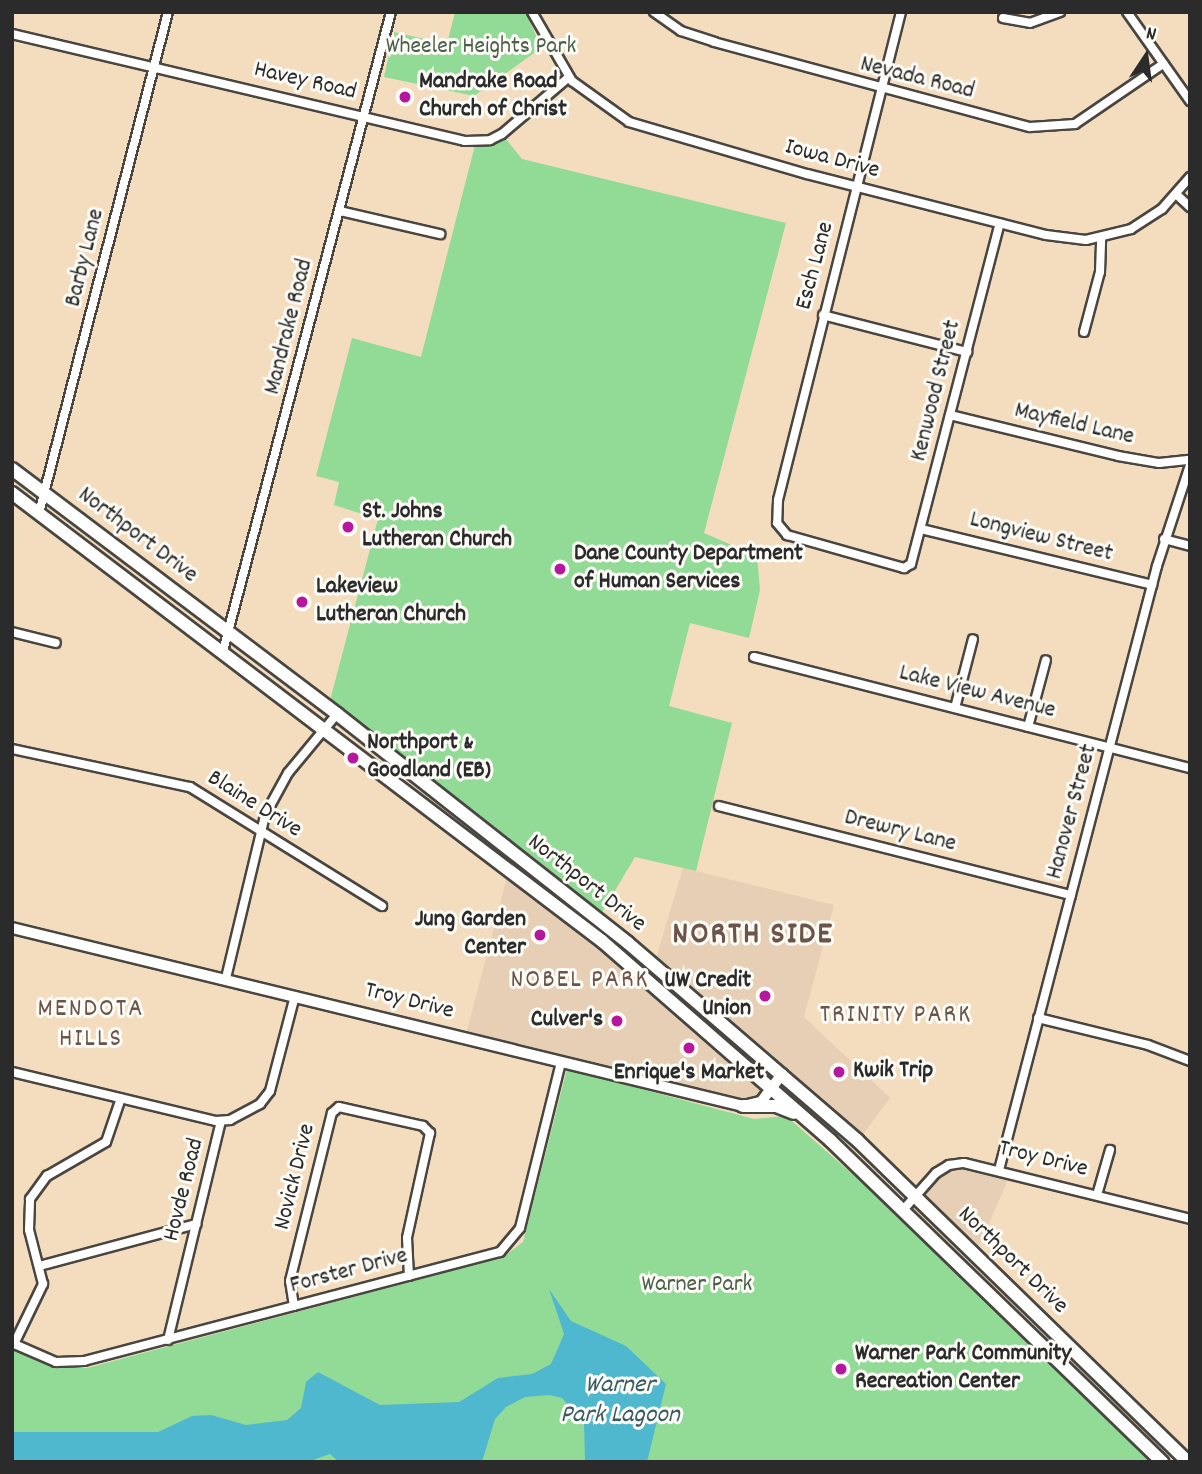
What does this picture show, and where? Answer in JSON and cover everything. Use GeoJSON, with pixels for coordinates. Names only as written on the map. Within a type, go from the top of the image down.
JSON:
{"type":"FeatureCollection","features":[{"type":"Feature","properties":{"kind":"main road","name":"Northport Drive"},"geometry":{"type":"LineString","coordinates":[[12,469],[337,714],[697,1002],[782,1074],[1162,1462]]}},
{"type":"Feature","properties":{"kind":"main road","name":"Northport Drive"},"geometry":{"type":"LineString","coordinates":[[12,493],[326,729],[620,957],[773,1088],[853,1161],[873,1170],[1188,1462]]}},
{"type":"Feature","properties":{"kind":"main road"},"geometry":{"type":"LineString","coordinates":[[620,957],[631,956],[666,986],[697,1002]]}},
{"type":"Feature","properties":{"kind":"main road"},"geometry":{"type":"LineString","coordinates":[[743,1106],[784,1108],[830,1140]]}},
{"type":"Feature","properties":{"kind":"street","name":"Barby Lane"},"geometry":{"type":"LineString","coordinates":[[39,513],[168,12]]}},
{"type":"Feature","properties":{"kind":"street","name":"Mandrake Road"},"geometry":{"type":"LineString","coordinates":[[223,651],[391,12]]}},
{"type":"Feature","properties":{"kind":"street"},"geometry":{"type":"LineString","coordinates":[[531,12],[569,77]]}},
{"type":"Feature","properties":{"kind":"street","name":"Nevada Road"},"geometry":{"type":"LineString","coordinates":[[654,12],[697,37],[881,90],[1052,129],[1075,124],[1163,64]]}},
{"type":"Feature","properties":{"kind":"street","name":"Esch Lane"},"geometry":{"type":"LineString","coordinates":[[901,12],[778,500],[782,530],[797,541],[908,567]]}},
{"type":"Feature","properties":{"kind":"street"},"geometry":{"type":"LineString","coordinates":[[1003,18],[1030,23],[1060,12]]}},
{"type":"Feature","properties":{"kind":"street"},"geometry":{"type":"LineString","coordinates":[[1127,12],[1190,101]]}},
{"type":"Feature","properties":{"kind":"street","name":"Havey Road"},"geometry":{"type":"LineString","coordinates":[[12,34],[466,141],[490,140],[569,77]]}},
{"type":"Feature","properties":{"kind":"street","name":"Iowa Drive"},"geometry":{"type":"LineString","coordinates":[[569,77],[612,112],[651,130],[1000,223],[1073,240],[1101,238]]}},
{"type":"Feature","properties":{"kind":"street"},"geometry":{"type":"LineString","coordinates":[[1084,332],[1100,272],[1101,238],[1146,220],[1190,177]]}},
{"type":"Feature","properties":{"kind":"street"},"geometry":{"type":"LineString","coordinates":[[1175,194],[1190,207]]}},
{"type":"Feature","properties":{"kind":"street"},"geometry":{"type":"LineString","coordinates":[[340,211],[440,234]]}},
{"type":"Feature","properties":{"kind":"street","name":"Kenwood Street"},"geometry":{"type":"LineString","coordinates":[[908,567],[921,529],[1000,223]]}},
{"type":"Feature","properties":{"kind":"street"},"geometry":{"type":"LineString","coordinates":[[824,315],[967,352]]}},
{"type":"Feature","properties":{"kind":"street","name":"Mayfield Lane"},"geometry":{"type":"LineString","coordinates":[[950,415],[1118,456],[1159,463],[1190,462]]}},
{"type":"Feature","properties":{"kind":"street","name":"Hanover Street"},"geometry":{"type":"LineString","coordinates":[[999,1170],[1164,539],[1190,462]]}},
{"type":"Feature","properties":{"kind":"street","name":"Longview Street"},"geometry":{"type":"LineString","coordinates":[[921,529],[1152,585]]}},
{"type":"Feature","properties":{"kind":"street"},"geometry":{"type":"LineString","coordinates":[[1164,539],[1190,546]]}},
{"type":"Feature","properties":{"kind":"street"},"geometry":{"type":"LineString","coordinates":[[12,632],[56,643]]}},
{"type":"Feature","properties":{"kind":"street"},"geometry":{"type":"LineString","coordinates":[[955,708],[973,639]]}},
{"type":"Feature","properties":{"kind":"street","name":"Lake View Avenue"},"geometry":{"type":"LineString","coordinates":[[754,657],[1190,768]]}},
{"type":"Feature","properties":{"kind":"street"},"geometry":{"type":"LineString","coordinates":[[1028,726],[1046,660]]}},
{"type":"Feature","properties":{"kind":"street"},"geometry":{"type":"LineString","coordinates":[[226,978],[261,831],[275,793],[337,714]]}},
{"type":"Feature","properties":{"kind":"street","name":"Blaine Drive"},"geometry":{"type":"LineString","coordinates":[[12,749],[190,787],[382,906]]}},
{"type":"Feature","properties":{"kind":"street","name":"Drewry Lane"},"geometry":{"type":"LineString","coordinates":[[719,806],[1071,895]]}},
{"type":"Feature","properties":{"kind":"street","name":"Troy Drive"},"geometry":{"type":"LineString","coordinates":[[12,928],[743,1106]]}},
{"type":"Feature","properties":{"kind":"street","name":"Hovde Road"},"geometry":{"type":"LineString","coordinates":[[168,1340],[221,1121],[245,1114],[270,1091],[295,996]]}},
{"type":"Feature","properties":{"kind":"street"},"geometry":{"type":"LineString","coordinates":[[1038,1018],[1148,1045],[1190,1060]]}},
{"type":"Feature","properties":{"kind":"street","name":"Forster Drive"},"geometry":{"type":"LineString","coordinates":[[13,1343],[43,1358],[69,1363],[168,1340],[500,1252],[514,1239],[561,1062]]}},
{"type":"Feature","properties":{"kind":"street"},"geometry":{"type":"LineString","coordinates":[[12,1072],[221,1121]]}},
{"type":"Feature","properties":{"kind":"street"},"geometry":{"type":"LineString","coordinates":[[743,1106],[759,1104],[782,1074]]}},
{"type":"Feature","properties":{"kind":"street"},"geometry":{"type":"LineString","coordinates":[[13,1343],[41,1294],[39,1266],[29,1230],[30,1199],[47,1176],[106,1142],[121,1098]]}},
{"type":"Feature","properties":{"kind":"street","name":"Novick Drive"},"geometry":{"type":"LineString","coordinates":[[294,1307],[290,1281],[334,1110],[346,1107],[426,1128],[431,1140],[405,1252],[410,1276]]}},
{"type":"Feature","properties":{"kind":"street"},"geometry":{"type":"LineString","coordinates":[[1097,1195],[1110,1150]]}},
{"type":"Feature","properties":{"kind":"street","name":"Troy Drive"},"geometry":{"type":"LineString","coordinates":[[909,1203],[949,1164],[999,1170],[1190,1219]]}},
{"type":"Feature","properties":{"kind":"street"},"geometry":{"type":"LineString","coordinates":[[39,1266],[196,1224]]}},
{"type":"Feature","properties":{"kind":"shaded area"},"geometry":{"type":"Polygon","coordinates":[[[683,868],[834,905],[804,1017],[890,1098],[858,1141],[654,965],[683,868]]]}},
{"type":"Feature","properties":{"kind":"shaded area"},"geometry":{"type":"Polygon","coordinates":[[[509,870],[773,1088],[759,1104],[465,1038],[509,870]]]}},
{"type":"Feature","properties":{"kind":"shaded area"},"geometry":{"type":"Polygon","coordinates":[[[949,1165],[1011,1173],[975,1255],[915,1196],[949,1165]]]}},
{"type":"Feature","properties":{"kind":"green space","name":"Wheeler Heights Park"},"geometry":{"type":"Polygon","coordinates":[[[455,12],[526,12],[541,48],[474,96],[384,77],[394,32],[447,44],[455,12]]]}},
{"type":"Feature","properties":{"kind":"green space"},"geometry":{"type":"Polygon","coordinates":[[[502,134],[522,159],[786,223],[704,533],[757,556],[760,590],[749,638],[690,623],[669,706],[732,723],[696,871],[635,857],[601,914],[329,704],[378,519],[334,505],[339,482],[316,476],[352,338],[421,357],[476,141],[502,134]]]}},
{"type":"Feature","properties":{"kind":"green space","name":"Warner Park"},"geometry":{"type":"Polygon","coordinates":[[[567,1069],[754,1119],[786,1116],[920,1233],[1154,1462],[12,1462],[12,1348],[55,1367],[87,1368],[503,1257],[523,1242],[567,1069]]]}},
{"type":"Feature","properties":{"kind":"water","name":"Warner Park Lagoon"},"geometry":{"type":"Polygon","coordinates":[[[549,1289],[571,1321],[626,1346],[666,1384],[647,1462],[585,1462],[584,1422],[562,1398],[549,1395],[525,1397],[506,1407],[495,1419],[482,1462],[339,1462],[330,1454],[307,1462],[12,1462],[12,1432],[158,1432],[192,1416],[211,1415],[246,1425],[287,1420],[301,1408],[306,1382],[318,1372],[380,1405],[459,1402],[498,1378],[532,1374],[551,1364],[564,1334],[549,1289]]]}},
{"type":"Feature","properties":{"kind":"place","name":"Mandrake Road Church of Christ"},"geometry":{"type":"Point","coordinates":[405,97]}},
{"type":"Feature","properties":{"kind":"place","name":"St. Johns Lutheran Church"},"geometry":{"type":"Point","coordinates":[348,527]}},
{"type":"Feature","properties":{"kind":"place","name":"Dane County Department of Human Services"},"geometry":{"type":"Point","coordinates":[560,569]}},
{"type":"Feature","properties":{"kind":"place","name":"Lakeview Lutheran Church"},"geometry":{"type":"Point","coordinates":[302,602]}},
{"type":"Feature","properties":{"kind":"place","name":"Northport & Goodland (EB)"},"geometry":{"type":"Point","coordinates":[353,758]}},
{"type":"Feature","properties":{"kind":"place","name":"Jung Garden Center"},"geometry":{"type":"Point","coordinates":[540,935]}},
{"type":"Feature","properties":{"kind":"place","name":"UW Credit Union"},"geometry":{"type":"Point","coordinates":[765,996]}},
{"type":"Feature","properties":{"kind":"place","name":"Culver's"},"geometry":{"type":"Point","coordinates":[617,1021]}},
{"type":"Feature","properties":{"kind":"place","name":"Enrique's Market"},"geometry":{"type":"Point","coordinates":[689,1048]}},
{"type":"Feature","properties":{"kind":"place","name":"Kwik Trip"},"geometry":{"type":"Point","coordinates":[839,1072]}},
{"type":"Feature","properties":{"kind":"place","name":"Warner Park Community Recreation Center"},"geometry":{"type":"Point","coordinates":[841,1369]}},
{"type":"Feature","properties":{"kind":"district","name":"NORTH SIDE"},"geometry":{"type":"Point","coordinates":[753,936]}},
{"type":"Feature","properties":{"kind":"district","name":"NOBEL PARK"},"geometry":{"type":"Point","coordinates":[580,981]}},
{"type":"Feature","properties":{"kind":"district","name":"TRINITY PARK"},"geometry":{"type":"Point","coordinates":[896,1016]}},
{"type":"Feature","properties":{"kind":"district","name":"MENDOTA HILLS"},"geometry":{"type":"Point","coordinates":[91,1025]}}]}
